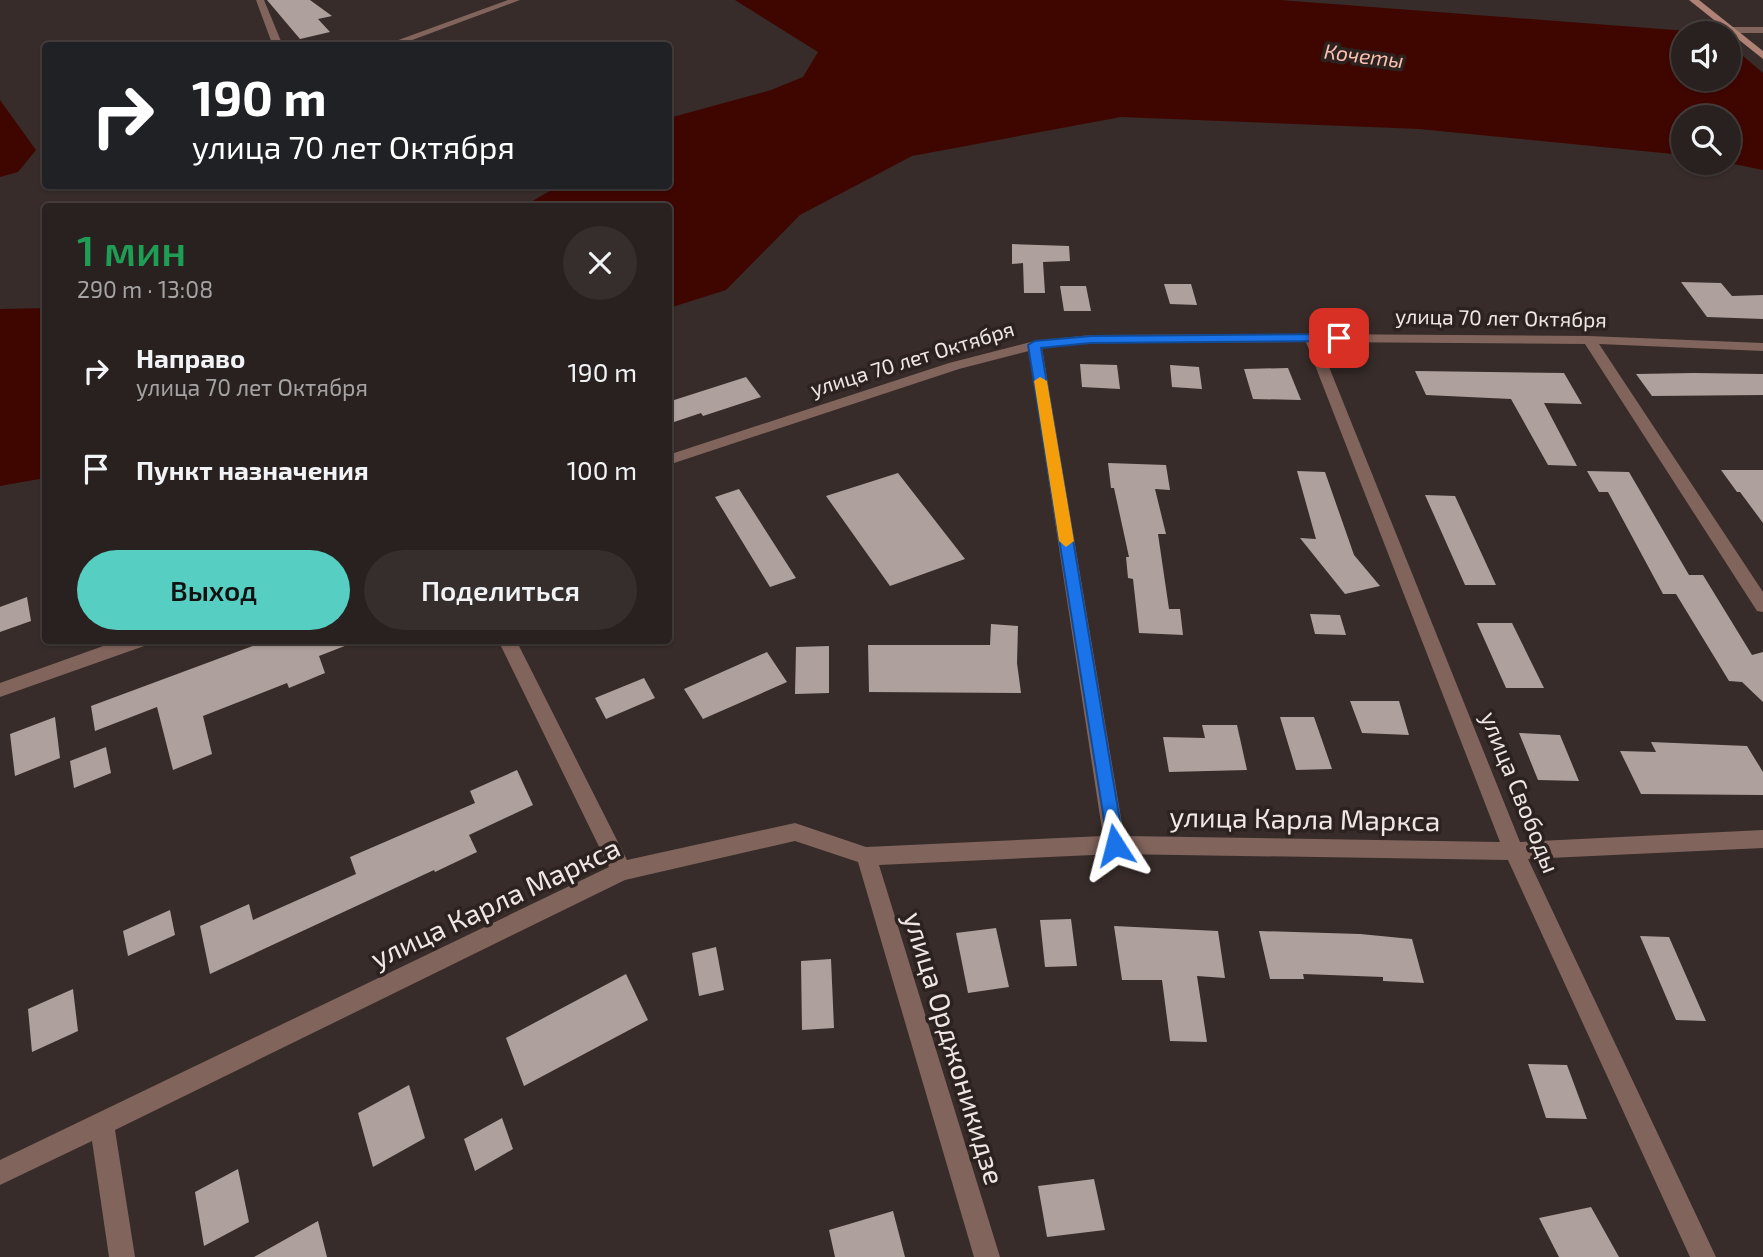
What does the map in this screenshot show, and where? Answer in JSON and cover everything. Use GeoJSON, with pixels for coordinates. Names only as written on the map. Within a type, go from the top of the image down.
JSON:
{"type":"FeatureCollection","features":[{"type":"Feature","properties":{"kind":"street"},"geometry":{"type":"LineString","coordinates":[[260,0],[276,42]]}},
{"type":"Feature","properties":{"kind":"street"},"geometry":{"type":"LineString","coordinates":[[397,42],[516,0]]}},
{"type":"Feature","properties":{"kind":"street"},"geometry":{"type":"LineString","coordinates":[[1693,0],[1719,21]]}},
{"type":"Feature","properties":{"kind":"street"},"geometry":{"type":"LineString","coordinates":[[1741,39],[1763,57]]}},
{"type":"Feature","properties":{"kind":"street","name":"улица 70 лет Октября"},"geometry":{"type":"LineString","coordinates":[[672,459],[954,366],[1035,345],[1091,340],[1311,338],[1589,340],[1763,346]]}},
{"type":"Feature","properties":{"kind":"street","name":"улица Свободы"},"geometry":{"type":"LineString","coordinates":[[1311,338],[1514,850],[1703,1257]]}},
{"type":"Feature","properties":{"kind":"street"},"geometry":{"type":"LineString","coordinates":[[1589,340],[1763,606]]}},
{"type":"Feature","properties":{"kind":"street"},"geometry":{"type":"LineString","coordinates":[[1035,345],[1115,845]]}},
{"type":"Feature","properties":{"kind":"street"},"geometry":{"type":"LineString","coordinates":[[0,690],[130,644]]}},
{"type":"Feature","properties":{"kind":"street"},"geometry":{"type":"LineString","coordinates":[[509,644],[622,871]]}},
{"type":"Feature","properties":{"kind":"street","name":"улица Карла Маркса"},"geometry":{"type":"LineString","coordinates":[[0,1173],[622,871],[795,832],[866,856],[1115,845],[1514,850],[1763,839]]}},
{"type":"Feature","properties":{"kind":"street","name":"улица Орджоникидзе"},"geometry":{"type":"LineString","coordinates":[[866,856],[987,1257]]}},
{"type":"Feature","properties":{"kind":"street"},"geometry":{"type":"LineString","coordinates":[[102,1124],[122,1257]]}},
{"type":"Feature","properties":{"kind":"lane"},"geometry":{"type":"LineString","coordinates":[[1741,30],[1763,30]]}},
{"type":"Feature","properties":{"kind":"water","name":"Кочеты"},"geometry":{"type":"Polygon","coordinates":[[[735,0],[1280,0],[1671,30],[1671,91],[1741,91],[1741,54],[1763,73],[1763,170],[1741,165],[1741,105],[1671,105],[1671,154],[1419,129],[1121,117],[912,156],[800,215],[726,290],[672,307],[672,203],[529,203],[553,189],[672,189],[672,117],[771,90],[803,77],[818,52],[735,0]]]}},
{"type":"Feature","properties":{"kind":"water"},"geometry":{"type":"Polygon","coordinates":[[[0,100],[36,150],[18,172],[0,177],[0,100]]]}},
{"type":"Feature","properties":{"kind":"water"},"geometry":{"type":"Polygon","coordinates":[[[42,308],[42,479],[0,486],[0,309],[42,308]]]}},
{"type":"Feature","properties":{"kind":"building"},"geometry":{"type":"Polygon","coordinates":[[[267,0],[310,0],[332,16],[318,19],[330,32],[300,39],[267,0]]]}},
{"type":"Feature","properties":{"kind":"building"},"geometry":{"type":"Polygon","coordinates":[[[1012,244],[1069,246],[1070,261],[1043,262],[1045,293],[1024,293],[1023,263],[1012,264],[1012,244]]]}},
{"type":"Feature","properties":{"kind":"building"},"geometry":{"type":"Polygon","coordinates":[[[1681,282],[1721,283],[1732,296],[1763,295],[1763,319],[1707,317],[1681,282]]]}},
{"type":"Feature","properties":{"kind":"building"},"geometry":{"type":"Polygon","coordinates":[[[1164,284],[1191,284],[1197,305],[1170,304],[1164,284]]]}},
{"type":"Feature","properties":{"kind":"building"},"geometry":{"type":"Polygon","coordinates":[[[1060,286],[1086,286],[1091,311],[1064,311],[1060,286]]]}},
{"type":"Feature","properties":{"kind":"building"},"geometry":{"type":"Polygon","coordinates":[[[1080,364],[1117,365],[1120,389],[1082,387],[1080,364]]]}},
{"type":"Feature","properties":{"kind":"building"},"geometry":{"type":"Polygon","coordinates":[[[1170,365],[1199,367],[1202,389],[1172,387],[1170,365]]]}},
{"type":"Feature","properties":{"kind":"building"},"geometry":{"type":"Polygon","coordinates":[[[1288,368],[1301,400],[1253,399],[1244,369],[1288,368]]]}},
{"type":"Feature","properties":{"kind":"building"},"geometry":{"type":"Polygon","coordinates":[[[1415,371],[1564,373],[1582,404],[1544,403],[1577,466],[1548,465],[1511,399],[1426,395],[1415,371]]]}},
{"type":"Feature","properties":{"kind":"building"},"geometry":{"type":"Polygon","coordinates":[[[1636,374],[1763,374],[1763,395],[1652,396],[1636,374]]]}},
{"type":"Feature","properties":{"kind":"building"},"geometry":{"type":"Polygon","coordinates":[[[746,377],[761,397],[703,416],[701,413],[672,423],[672,401],[746,377]]]}},
{"type":"Feature","properties":{"kind":"building"},"geometry":{"type":"Polygon","coordinates":[[[1108,463],[1166,465],[1170,490],[1155,489],[1166,534],[1158,534],[1169,609],[1180,609],[1183,635],[1139,633],[1133,579],[1128,578],[1126,557],[1129,557],[1114,488],[1111,488],[1108,463]]]}},
{"type":"Feature","properties":{"kind":"building"},"geometry":{"type":"Polygon","coordinates":[[[1721,470],[1763,470],[1763,523],[1740,492],[1737,492],[1721,470]]]}},
{"type":"Feature","properties":{"kind":"building"},"geometry":{"type":"Polygon","coordinates":[[[1297,471],[1325,472],[1354,555],[1380,586],[1345,594],[1300,538],[1316,539],[1297,471]]]}},
{"type":"Feature","properties":{"kind":"building"},"geometry":{"type":"Polygon","coordinates":[[[1587,471],[1629,472],[1689,575],[1703,575],[1752,655],[1763,652],[1763,702],[1742,682],[1729,681],[1676,594],[1663,594],[1608,492],[1599,492],[1587,471]]]}},
{"type":"Feature","properties":{"kind":"building"},"geometry":{"type":"Polygon","coordinates":[[[898,473],[965,559],[890,586],[826,496],[898,473]]]}},
{"type":"Feature","properties":{"kind":"building"},"geometry":{"type":"Polygon","coordinates":[[[739,489],[796,578],[770,587],[715,497],[739,489]]]}},
{"type":"Feature","properties":{"kind":"building"},"geometry":{"type":"Polygon","coordinates":[[[1425,495],[1455,496],[1496,585],[1465,585],[1425,495]]]}},
{"type":"Feature","properties":{"kind":"building"},"geometry":{"type":"Polygon","coordinates":[[[27,597],[31,621],[0,632],[0,607],[27,597]]]}},
{"type":"Feature","properties":{"kind":"building"},"geometry":{"type":"Polygon","coordinates":[[[1310,614],[1340,615],[1346,635],[1315,634],[1310,614]]]}},
{"type":"Feature","properties":{"kind":"building"},"geometry":{"type":"Polygon","coordinates":[[[1477,623],[1512,623],[1544,688],[1506,688],[1477,623]]]}},
{"type":"Feature","properties":{"kind":"building"},"geometry":{"type":"Polygon","coordinates":[[[991,624],[1018,626],[1017,663],[1021,693],[869,692],[868,645],[990,645],[991,624]]]}},
{"type":"Feature","properties":{"kind":"building"},"geometry":{"type":"Polygon","coordinates":[[[258,644],[350,644],[319,656],[325,673],[289,688],[287,683],[203,716],[212,754],[173,770],[157,707],[95,731],[91,706],[258,644]]]}},
{"type":"Feature","properties":{"kind":"building"},"geometry":{"type":"Polygon","coordinates":[[[829,646],[829,693],[795,694],[796,647],[829,646]]]}},
{"type":"Feature","properties":{"kind":"building"},"geometry":{"type":"Polygon","coordinates":[[[767,652],[787,682],[703,719],[684,689],[767,652]]]}},
{"type":"Feature","properties":{"kind":"building"},"geometry":{"type":"Polygon","coordinates":[[[644,678],[655,698],[606,719],[595,698],[644,678]]]}},
{"type":"Feature","properties":{"kind":"building"},"geometry":{"type":"Polygon","coordinates":[[[1350,701],[1399,701],[1409,735],[1362,733],[1350,701]]]}},
{"type":"Feature","properties":{"kind":"building"},"geometry":{"type":"Polygon","coordinates":[[[55,717],[60,758],[15,776],[10,734],[55,717]]]}},
{"type":"Feature","properties":{"kind":"building"},"geometry":{"type":"Polygon","coordinates":[[[1280,717],[1314,717],[1332,769],[1296,770],[1280,717]]]}},
{"type":"Feature","properties":{"kind":"building"},"geometry":{"type":"Polygon","coordinates":[[[1202,725],[1237,725],[1247,770],[1169,772],[1163,737],[1205,738],[1202,725]]]}},
{"type":"Feature","properties":{"kind":"building"},"geometry":{"type":"Polygon","coordinates":[[[1519,733],[1560,735],[1579,781],[1538,780],[1519,733]]]}},
{"type":"Feature","properties":{"kind":"building"},"geometry":{"type":"Polygon","coordinates":[[[1651,742],[1747,746],[1763,772],[1763,795],[1641,794],[1620,751],[1656,752],[1651,742]]]}},
{"type":"Feature","properties":{"kind":"building"},"geometry":{"type":"Polygon","coordinates":[[[106,747],[111,773],[74,788],[70,761],[106,747]]]}},
{"type":"Feature","properties":{"kind":"building"},"geometry":{"type":"Polygon","coordinates":[[[517,770],[533,805],[469,835],[477,852],[210,974],[200,926],[249,904],[253,920],[356,874],[350,857],[475,803],[470,791],[517,770]]]}},
{"type":"Feature","properties":{"kind":"building"},"geometry":{"type":"Polygon","coordinates":[[[170,910],[175,935],[128,956],[123,931],[170,910]]]}},
{"type":"Feature","properties":{"kind":"building"},"geometry":{"type":"Polygon","coordinates":[[[1071,919],[1077,966],[1045,967],[1040,920],[1071,919]]]}},
{"type":"Feature","properties":{"kind":"building"},"geometry":{"type":"Polygon","coordinates":[[[1114,926],[1218,931],[1225,978],[1197,976],[1207,1042],[1170,1041],[1162,980],[1122,980],[1114,926]]]}},
{"type":"Feature","properties":{"kind":"building"},"geometry":{"type":"Polygon","coordinates":[[[996,928],[1009,987],[968,993],[956,933],[996,928]]]}},
{"type":"Feature","properties":{"kind":"building"},"geometry":{"type":"Polygon","coordinates":[[[1259,931],[1360,934],[1412,939],[1424,983],[1383,981],[1383,977],[1303,974],[1304,979],[1270,979],[1259,931]]]}},
{"type":"Feature","properties":{"kind":"building"},"geometry":{"type":"Polygon","coordinates":[[[1640,936],[1669,937],[1706,1021],[1676,1020],[1640,936]]]}},
{"type":"Feature","properties":{"kind":"building"},"geometry":{"type":"Polygon","coordinates":[[[716,947],[724,990],[699,996],[692,953],[716,947]]]}},
{"type":"Feature","properties":{"kind":"building"},"geometry":{"type":"Polygon","coordinates":[[[831,959],[834,1028],[802,1030],[801,961],[831,959]]]}},
{"type":"Feature","properties":{"kind":"building"},"geometry":{"type":"Polygon","coordinates":[[[626,974],[648,1020],[524,1086],[506,1038],[626,974]]]}},
{"type":"Feature","properties":{"kind":"building"},"geometry":{"type":"Polygon","coordinates":[[[73,989],[78,1031],[32,1052],[28,1009],[73,989]]]}},
{"type":"Feature","properties":{"kind":"building"},"geometry":{"type":"Polygon","coordinates":[[[1528,1064],[1567,1065],[1587,1119],[1546,1118],[1528,1064]]]}},
{"type":"Feature","properties":{"kind":"building"},"geometry":{"type":"Polygon","coordinates":[[[409,1085],[425,1138],[373,1167],[358,1113],[409,1085]]]}},
{"type":"Feature","properties":{"kind":"building"},"geometry":{"type":"Polygon","coordinates":[[[502,1118],[513,1149],[475,1171],[464,1139],[502,1118]]]}},
{"type":"Feature","properties":{"kind":"building"},"geometry":{"type":"Polygon","coordinates":[[[238,1169],[249,1222],[204,1246],[195,1192],[238,1169]]]}},
{"type":"Feature","properties":{"kind":"building"},"geometry":{"type":"Polygon","coordinates":[[[1094,1179],[1105,1230],[1047,1237],[1038,1186],[1094,1179]]]}},
{"type":"Feature","properties":{"kind":"building"},"geometry":{"type":"Polygon","coordinates":[[[1591,1207],[1619,1257],[1559,1257],[1539,1218],[1591,1207]]]}},
{"type":"Feature","properties":{"kind":"building"},"geometry":{"type":"Polygon","coordinates":[[[893,1211],[905,1257],[835,1257],[829,1230],[893,1211]]]}},
{"type":"Feature","properties":{"kind":"building"},"geometry":{"type":"Polygon","coordinates":[[[318,1221],[327,1257],[254,1257],[318,1221]]]}},
{"type":"Feature","properties":{"kind":"slow traffic"},"geometry":{"type":"LineString","coordinates":[[1040,381],[1066,541]]}},
{"type":"Feature","properties":{"kind":"route"},"geometry":{"type":"LineString","coordinates":[[1115,845],[1035,345],[1091,340],[1339,338]]}}]}
